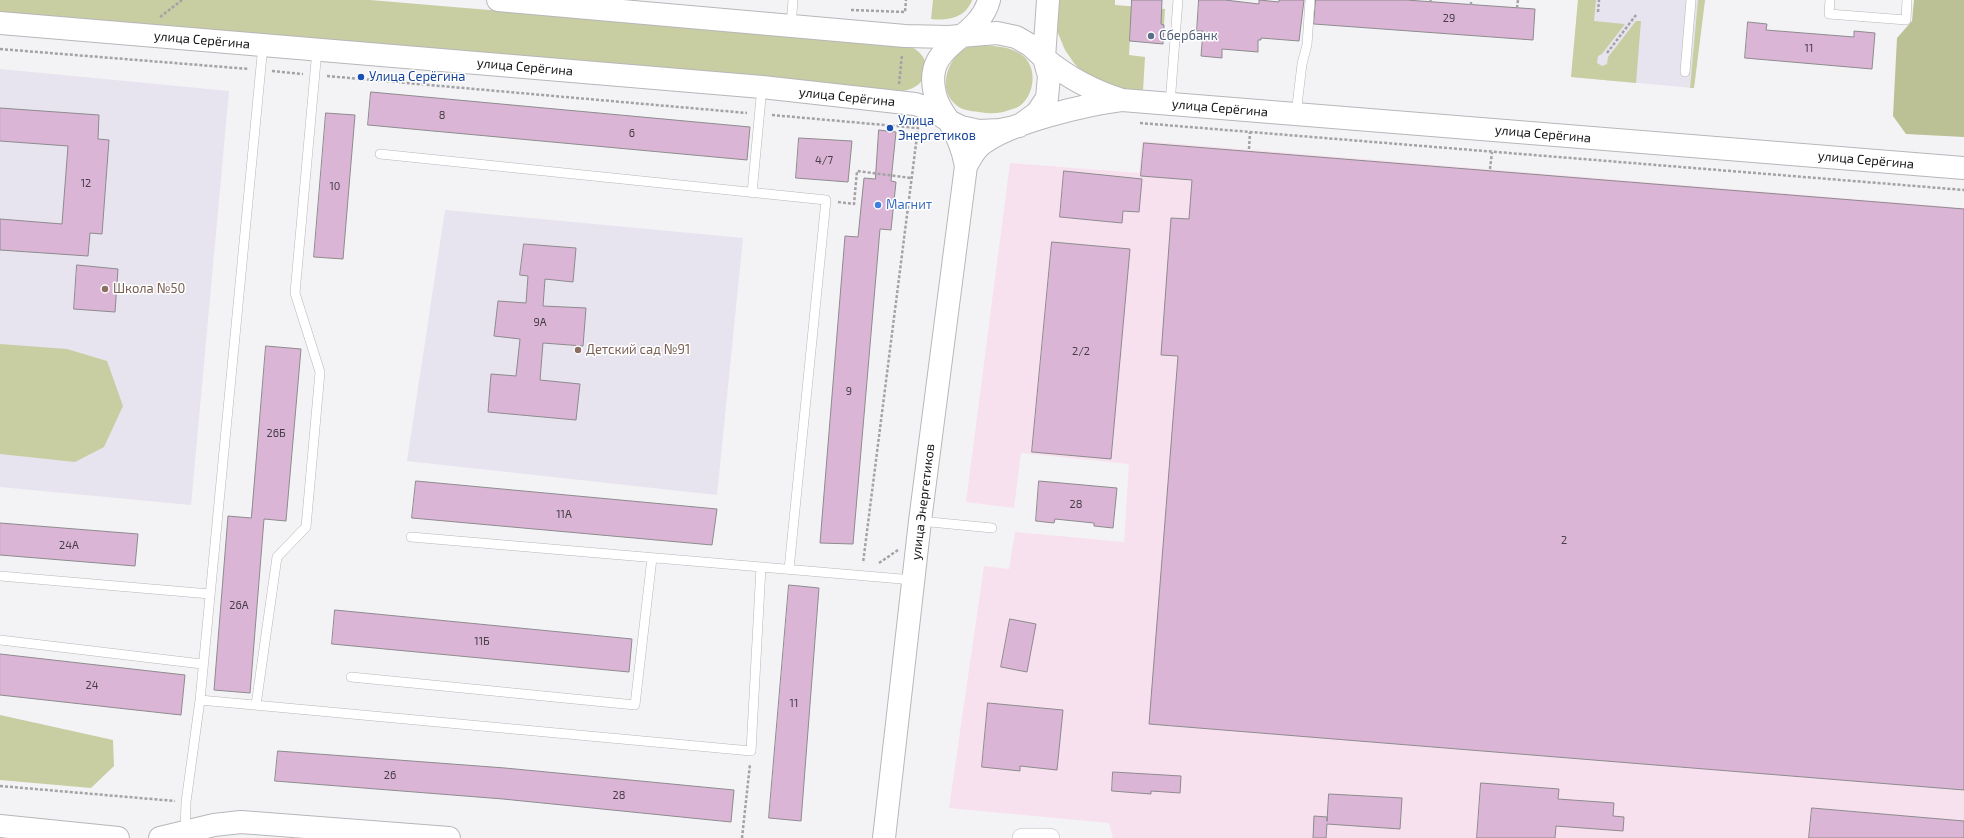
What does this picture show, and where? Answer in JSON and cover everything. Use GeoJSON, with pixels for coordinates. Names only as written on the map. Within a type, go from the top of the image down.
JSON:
{"type":"FeatureCollection","features":[{"type":"Feature","properties":{"kind":"main road"},"geometry":{"type":"LineString","coordinates":[[498,0],[904,36],[948,36],[997,33],[1016,37],[1030,45],[1062,73],[1107,95],[1122,100]]}},
{"type":"Feature","properties":{"kind":"main road"},"geometry":{"type":"LineString","coordinates":[[966,166],[963,151],[949,121],[939,108],[934,94],[933,76],[938,57],[949,45],[966,34],[983,16],[989,0]]}},
{"type":"Feature","properties":{"kind":"main road"},"geometry":{"type":"LineString","coordinates":[[966,166],[974,152],[982,144],[1019,126],[1037,114],[1047,98],[1049,76],[1044,58],[1048,0]]}},
{"type":"Feature","properties":{"kind":"main road","name":"улица Серёгина"},"geometry":{"type":"LineString","coordinates":[[0,23],[762,87],[915,104],[931,109],[949,121]]}},
{"type":"Feature","properties":{"kind":"main road"},"geometry":{"type":"LineString","coordinates":[[949,121],[961,127],[979,131],[1000,130],[1019,126],[1067,110],[1122,100]]}},
{"type":"Feature","properties":{"kind":"main road","name":"улица Серёгина"},"geometry":{"type":"LineString","coordinates":[[1122,100],[1964,168]]}},
{"type":"Feature","properties":{"kind":"main road","name":"улица Энергетиков"},"geometry":{"type":"LineString","coordinates":[[884,838],[919,529],[966,166]]}},
{"type":"Feature","properties":{"kind":"main road"},"geometry":{"type":"LineString","coordinates":[[160,838],[185,835],[214,824],[240,822],[356,834],[449,838]]}},
{"type":"Feature","properties":{"kind":"main road"},"geometry":{"type":"LineString","coordinates":[[0,826],[118,838]]}},
{"type":"Feature","properties":{"kind":"street"},"geometry":{"type":"LineString","coordinates":[[1022,838],[1050,838]]}},
{"type":"Feature","properties":{"kind":"lane"},"geometry":{"type":"LineString","coordinates":[[790,27],[792,0]]}},
{"type":"Feature","properties":{"kind":"lane"},"geometry":{"type":"LineString","coordinates":[[1170,104],[1178,0]]}},
{"type":"Feature","properties":{"kind":"lane"},"geometry":{"type":"LineString","coordinates":[[1296,114],[1302,64],[1307,45],[1310,0]]}},
{"type":"Feature","properties":{"kind":"lane"},"geometry":{"type":"LineString","coordinates":[[1685,72],[1691,0]]}},
{"type":"Feature","properties":{"kind":"lane"},"geometry":{"type":"LineString","coordinates":[[1830,0],[1829,14],[1906,20],[1907,0]]}},
{"type":"Feature","properties":{"kind":"lane"},"geometry":{"type":"LineString","coordinates":[[185,835],[186,802],[200,700],[202,664],[263,45]]}},
{"type":"Feature","properties":{"kind":"lane"},"geometry":{"type":"LineString","coordinates":[[256,705],[277,557],[306,527],[320,372],[295,293],[317,50]]}},
{"type":"Feature","properties":{"kind":"lane"},"geometry":{"type":"LineString","coordinates":[[752,193],[762,87]]}},
{"type":"Feature","properties":{"kind":"lane"},"geometry":{"type":"LineString","coordinates":[[380,154],[826,200],[789,569]]}},
{"type":"Feature","properties":{"kind":"lane"},"geometry":{"type":"LineString","coordinates":[[919,529],[992,528]]}},
{"type":"Feature","properties":{"kind":"lane"},"geometry":{"type":"LineString","coordinates":[[411,536],[913,580]]}},
{"type":"Feature","properties":{"kind":"lane"},"geometry":{"type":"LineString","coordinates":[[351,677],[635,705],[652,558]]}},
{"type":"Feature","properties":{"kind":"lane"},"geometry":{"type":"LineString","coordinates":[[200,700],[751,751],[761,567]]}},
{"type":"Feature","properties":{"kind":"lane"},"geometry":{"type":"LineString","coordinates":[[0,576],[210,594]]}},
{"type":"Feature","properties":{"kind":"lane"},"geometry":{"type":"LineString","coordinates":[[0,640],[202,664]]}},
{"type":"Feature","properties":{"kind":"path"},"geometry":{"type":"LineString","coordinates":[[154,21],[182,0]]}},
{"type":"Feature","properties":{"kind":"path"},"geometry":{"type":"LineString","coordinates":[[846,10],[905,12],[906,0]]}},
{"type":"Feature","properties":{"kind":"path"},"geometry":{"type":"LineString","coordinates":[[1471,0],[1471,5]]}},
{"type":"Feature","properties":{"kind":"path"},"geometry":{"type":"LineString","coordinates":[[1517,8],[1518,0]]}},
{"type":"Feature","properties":{"kind":"path"},"geometry":{"type":"LineString","coordinates":[[1598,12],[1599,0]]}},
{"type":"Feature","properties":{"kind":"path"},"geometry":{"type":"LineString","coordinates":[[1607,53],[1636,15]]}},
{"type":"Feature","properties":{"kind":"path"},"geometry":{"type":"LineString","coordinates":[[0,49],[260,70],[918,128],[862,575]]}},
{"type":"Feature","properties":{"kind":"path"},"geometry":{"type":"LineString","coordinates":[[899,90],[902,53]]}},
{"type":"Feature","properties":{"kind":"path"},"geometry":{"type":"LineString","coordinates":[[1140,123],[1964,190]]}},
{"type":"Feature","properties":{"kind":"path"},"geometry":{"type":"LineString","coordinates":[[1249,149],[1250,132]]}},
{"type":"Feature","properties":{"kind":"path"},"geometry":{"type":"LineString","coordinates":[[1490,169],[1492,152]]}},
{"type":"Feature","properties":{"kind":"path"},"geometry":{"type":"LineString","coordinates":[[826,200],[854,204],[857,171],[911,178]]}},
{"type":"Feature","properties":{"kind":"path"},"geometry":{"type":"LineString","coordinates":[[862,575],[919,529]]}},
{"type":"Feature","properties":{"kind":"path"},"geometry":{"type":"LineString","coordinates":[[742,838],[751,751]]}},
{"type":"Feature","properties":{"kind":"path"},"geometry":{"type":"LineString","coordinates":[[0,786],[186,802]]}},
{"type":"Feature","properties":{"kind":"shaded area"},"geometry":{"type":"Polygon","coordinates":[[[1578,0],[1705,0],[1694,88],[1571,77],[1578,0]]]}},
{"type":"Feature","properties":{"kind":"shaded area","name":"Школа №50"},"geometry":{"type":"Polygon","coordinates":[[[0,69],[229,91],[191,505],[0,487],[0,69]]]}},
{"type":"Feature","properties":{"kind":"shaded area"},"geometry":{"type":"Polygon","coordinates":[[[1142,141],[1964,208],[1964,838],[1113,838],[1109,823],[949,808],[984,566],[1009,569],[1015,532],[1124,542],[1129,464],[1021,453],[1014,508],[966,502],[1010,163],[1139,173],[1142,141]]]}},
{"type":"Feature","properties":{"kind":"shaded area","name":"Детский сад №91"},"geometry":{"type":"Polygon","coordinates":[[[445,210],[743,238],[717,495],[407,461],[445,210]]]}},
{"type":"Feature","properties":{"kind":"green space"},"geometry":{"type":"Polygon","coordinates":[[[0,0],[370,0],[906,45],[915,49],[922,55],[926,70],[924,77],[919,84],[902,91],[0,14],[0,0]]]}},
{"type":"Feature","properties":{"kind":"green space"},"geometry":{"type":"Polygon","coordinates":[[[933,0],[972,0],[965,11],[955,17],[949,19],[931,19],[933,0]]]}},
{"type":"Feature","properties":{"kind":"green space"},"geometry":{"type":"Polygon","coordinates":[[[1054,0],[1115,0],[1115,5],[1165,9],[1164,25],[1131,23],[1129,55],[1145,57],[1143,91],[1122,90],[1084,74],[1065,50],[1055,26],[1054,0]]]}},
{"type":"Feature","properties":{"kind":"green space"},"geometry":{"type":"Polygon","coordinates":[[[1578,0],[1596,0],[1594,21],[1625,24],[1602,54],[1598,56],[1597,63],[1602,66],[1607,64],[1608,57],[1636,21],[1641,21],[1636,83],[1571,77],[1578,0]]]}},
{"type":"Feature","properties":{"kind":"green space"},"geometry":{"type":"Polygon","coordinates":[[[1698,0],[1705,0],[1694,88],[1690,88],[1698,0]]]}},
{"type":"Feature","properties":{"kind":"green space"},"geometry":{"type":"Polygon","coordinates":[[[1914,0],[1964,0],[1964,137],[1906,134],[1893,116],[1897,38],[1912,21],[1914,0]]]}},
{"type":"Feature","properties":{"kind":"green space"},"geometry":{"type":"Polygon","coordinates":[[[974,45],[997,46],[1014,50],[1025,57],[1029,63],[1033,77],[1030,91],[1027,98],[1016,108],[998,113],[965,110],[954,103],[949,96],[946,87],[946,78],[953,60],[966,48],[974,45]]]}},
{"type":"Feature","properties":{"kind":"green space"},"geometry":{"type":"Polygon","coordinates":[[[0,344],[67,349],[107,361],[123,406],[104,447],[75,462],[0,454],[0,344]]]}},
{"type":"Feature","properties":{"kind":"green space"},"geometry":{"type":"Polygon","coordinates":[[[0,715],[113,740],[114,766],[91,788],[0,780],[0,715]]]}},
{"type":"Feature","properties":{"kind":"building"},"geometry":{"type":"Polygon","coordinates":[[[1132,0],[1162,0],[1161,24],[1164,25],[1163,44],[1130,41],[1132,0]]]}},
{"type":"Feature","properties":{"kind":"building"},"geometry":{"type":"Polygon","coordinates":[[[1199,0],[1225,0],[1259,4],[1259,0],[1279,2],[1279,0],[1304,0],[1299,41],[1261,38],[1261,40],[1258,40],[1258,52],[1222,49],[1222,58],[1201,56],[1203,31],[1197,31],[1199,0]]]}},
{"type":"Feature","properties":{"kind":"building"},"geometry":{"type":"Polygon","coordinates":[[[1316,0],[1406,0],[1535,9],[1533,40],[1314,24],[1316,0]]]}},
{"type":"Feature","properties":{"kind":"building"},"geometry":{"type":"Polygon","coordinates":[[[1748,22],[1767,24],[1766,30],[1854,37],[1854,31],[1875,33],[1872,69],[1745,58],[1748,22]]]}},
{"type":"Feature","properties":{"kind":"building"},"geometry":{"type":"Polygon","coordinates":[[[371,92],[750,127],[747,160],[368,125],[371,92]]]}},
{"type":"Feature","properties":{"kind":"building"},"geometry":{"type":"Polygon","coordinates":[[[0,108],[99,115],[98,139],[109,140],[102,234],[90,233],[88,256],[0,250],[0,219],[62,224],[68,146],[0,141],[0,108]]]}},
{"type":"Feature","properties":{"kind":"building"},"geometry":{"type":"Polygon","coordinates":[[[326,113],[355,115],[343,259],[314,257],[326,113]]]}},
{"type":"Feature","properties":{"kind":"building"},"geometry":{"type":"Polygon","coordinates":[[[879,130],[896,132],[891,181],[896,182],[891,230],[880,229],[853,544],[820,543],[845,236],[858,237],[864,178],[875,179],[879,130]]]}},
{"type":"Feature","properties":{"kind":"building"},"geometry":{"type":"Polygon","coordinates":[[[799,138],[852,141],[848,182],[796,178],[799,138]]]}},
{"type":"Feature","properties":{"kind":"building"},"geometry":{"type":"Polygon","coordinates":[[[1144,143],[1964,209],[1964,790],[1149,724],[1178,356],[1161,355],[1171,218],[1189,219],[1192,180],[1141,176],[1144,143]]]}},
{"type":"Feature","properties":{"kind":"building"},"geometry":{"type":"Polygon","coordinates":[[[1064,171],[1142,179],[1139,212],[1123,211],[1122,223],[1060,217],[1064,171]]]}},
{"type":"Feature","properties":{"kind":"building"},"geometry":{"type":"Polygon","coordinates":[[[1052,242],[1130,249],[1111,459],[1032,452],[1052,242]]]}},
{"type":"Feature","properties":{"kind":"building"},"geometry":{"type":"Polygon","coordinates":[[[524,244],[576,248],[573,282],[545,279],[543,306],[586,308],[583,346],[543,343],[540,380],[580,384],[576,420],[488,412],[491,374],[516,376],[520,339],[494,336],[498,301],[526,303],[528,276],[520,275],[524,244]]]}},
{"type":"Feature","properties":{"kind":"building"},"geometry":{"type":"Polygon","coordinates":[[[77,265],[118,269],[115,312],[74,309],[77,265]]]}},
{"type":"Feature","properties":{"kind":"building"},"geometry":{"type":"Polygon","coordinates":[[[266,346],[301,349],[286,521],[264,519],[250,693],[214,690],[228,516],[251,518],[266,346]]]}},
{"type":"Feature","properties":{"kind":"building"},"geometry":{"type":"Polygon","coordinates":[[[416,481],[717,509],[712,545],[412,518],[416,481]]]}},
{"type":"Feature","properties":{"kind":"building"},"geometry":{"type":"Polygon","coordinates":[[[1039,481],[1117,488],[1113,528],[1094,526],[1094,523],[1055,519],[1054,523],[1036,521],[1039,481]]]}},
{"type":"Feature","properties":{"kind":"building"},"geometry":{"type":"Polygon","coordinates":[[[0,523],[138,534],[135,566],[0,555],[0,523]]]}},
{"type":"Feature","properties":{"kind":"building"},"geometry":{"type":"Polygon","coordinates":[[[789,585],[819,588],[801,821],[769,818],[789,585]]]}},
{"type":"Feature","properties":{"kind":"building"},"geometry":{"type":"Polygon","coordinates":[[[335,610],[632,639],[629,672],[332,644],[335,610]]]}},
{"type":"Feature","properties":{"kind":"building"},"geometry":{"type":"Polygon","coordinates":[[[1010,619],[1036,624],[1027,672],[1001,667],[1010,619]]]}},
{"type":"Feature","properties":{"kind":"building"},"geometry":{"type":"Polygon","coordinates":[[[0,654],[185,675],[181,715],[0,695],[0,654]]]}},
{"type":"Feature","properties":{"kind":"building"},"geometry":{"type":"Polygon","coordinates":[[[988,703],[1063,710],[1057,770],[1020,766],[1020,771],[982,767],[988,703]]]}},
{"type":"Feature","properties":{"kind":"building"},"geometry":{"type":"Polygon","coordinates":[[[278,751],[505,768],[734,790],[731,822],[503,799],[275,781],[278,751]]]}},
{"type":"Feature","properties":{"kind":"building"},"geometry":{"type":"Polygon","coordinates":[[[1113,772],[1181,776],[1180,793],[1151,791],[1151,794],[1112,791],[1113,772]]]}},
{"type":"Feature","properties":{"kind":"building"},"geometry":{"type":"Polygon","coordinates":[[[1481,783],[1559,789],[1558,799],[1614,803],[1613,816],[1624,817],[1623,831],[1556,826],[1555,838],[1477,838],[1481,783]]]}},
{"type":"Feature","properties":{"kind":"building"},"geometry":{"type":"Polygon","coordinates":[[[1329,794],[1402,798],[1400,829],[1327,824],[1326,838],[1313,838],[1314,816],[1327,817],[1327,821],[1329,794]]]}},
{"type":"Feature","properties":{"kind":"building"},"geometry":{"type":"Polygon","coordinates":[[[1812,808],[1964,821],[1964,838],[1809,838],[1812,808]]]}},
{"type":"Feature","properties":{"kind":"place","name":"Сбербанк"},"geometry":{"type":"Point","coordinates":[1151,36]}},
{"type":"Feature","properties":{"kind":"place","name":"Улица Серёгина"},"geometry":{"type":"Point","coordinates":[361,77]}},
{"type":"Feature","properties":{"kind":"place","name":"Улица Энергетиков"},"geometry":{"type":"Point","coordinates":[890,128]}},
{"type":"Feature","properties":{"kind":"place","name":"Магнит"},"geometry":{"type":"Point","coordinates":[878,205]}},
{"type":"Feature","properties":{"kind":"place","name":"Школа №50"},"geometry":{"type":"Point","coordinates":[105,289]}},
{"type":"Feature","properties":{"kind":"place","name":"Детский сад №91"},"geometry":{"type":"Point","coordinates":[578,350]}}]}
